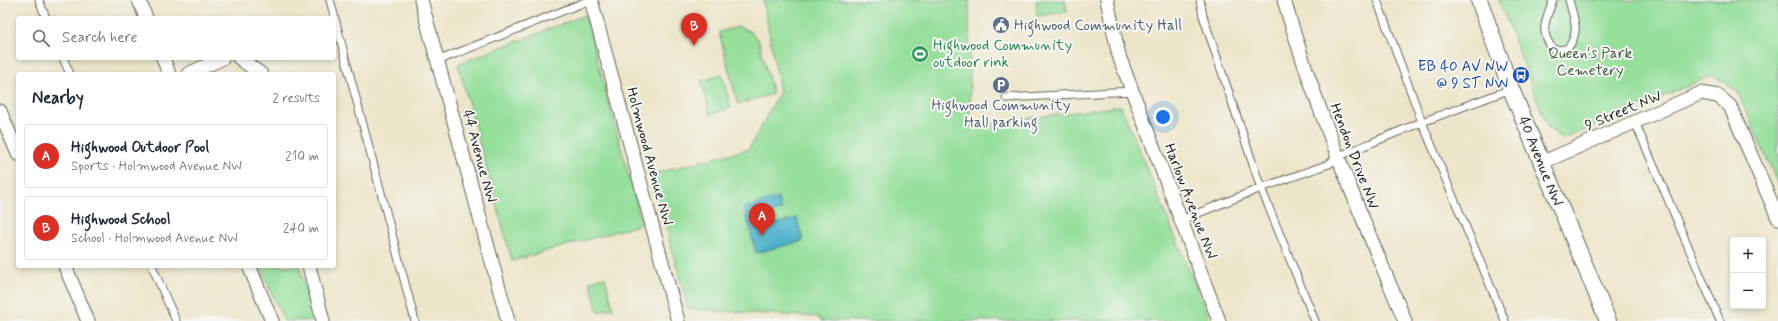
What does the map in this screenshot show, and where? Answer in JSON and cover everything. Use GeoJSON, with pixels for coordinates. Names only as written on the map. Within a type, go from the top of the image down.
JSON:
{"type":"FeatureCollection","features":[{"type":"Feature","properties":{"kind":"street","name":"44 Avenue NW"},"geometry":{"type":"LineString","coordinates":[[421,0],[508,321]]}},
{"type":"Feature","properties":{"kind":"street","name":"Holmwood Avenue NW"},"geometry":{"type":"LineString","coordinates":[[590,0],[678,321]]}},
{"type":"Feature","properties":{"kind":"street","name":"Harlow Avenue NW"},"geometry":{"type":"LineString","coordinates":[[1107,0],[1119,56],[1182,220],[1218,321]]}},
{"type":"Feature","properties":{"kind":"street","name":"Hendon Drive NW"},"geometry":{"type":"LineString","coordinates":[[1284,0],[1337,157],[1405,321]]}},
{"type":"Feature","properties":{"kind":"street","name":"40 Avenue NW"},"geometry":{"type":"LineString","coordinates":[[1479,0],[1511,89],[1608,321]]}},
{"type":"Feature","properties":{"kind":"street"},"geometry":{"type":"LineString","coordinates":[[142,1],[146,16]]}},
{"type":"Feature","properties":{"kind":"street"},"geometry":{"type":"LineString","coordinates":[[164,60],[168,72]]}},
{"type":"Feature","properties":{"kind":"street"},"geometry":{"type":"LineString","coordinates":[[192,72],[219,60]]}},
{"type":"Feature","properties":{"kind":"street"},"geometry":{"type":"LineString","coordinates":[[242,60],[258,72]]}},
{"type":"Feature","properties":{"kind":"street","name":"9 Street NW"},"geometry":{"type":"LineString","coordinates":[[1541,163],[1701,94],[1718,96],[1730,106],[1778,218]]}},
{"type":"Feature","properties":{"kind":"street"},"geometry":{"type":"LineString","coordinates":[[0,111],[16,147]]}},
{"type":"Feature","properties":{"kind":"street"},"geometry":{"type":"LineString","coordinates":[[66,268],[88,321]]}},
{"type":"Feature","properties":{"kind":"street"},"geometry":{"type":"LineString","coordinates":[[250,268],[272,321]]}},
{"type":"Feature","properties":{"kind":"street"},"geometry":{"type":"LineString","coordinates":[[310,268],[323,321]]}},
{"type":"Feature","properties":{"kind":"lane"},"geometry":{"type":"LineString","coordinates":[[39,0],[45,16]]}},
{"type":"Feature","properties":{"kind":"lane"},"geometry":{"type":"LineString","coordinates":[[330,0],[334,16]]}},
{"type":"Feature","properties":{"kind":"lane"},"geometry":{"type":"LineString","coordinates":[[437,61],[590,0]]}},
{"type":"Feature","properties":{"kind":"lane"},"geometry":{"type":"LineString","coordinates":[[1200,0],[1203,16],[1262,188],[1315,321]]}},
{"type":"Feature","properties":{"kind":"lane"},"geometry":{"type":"LineString","coordinates":[[1377,0],[1422,122],[1505,321]]}},
{"type":"Feature","properties":{"kind":"lane"},"geometry":{"type":"LineString","coordinates":[[1553,0],[1544,23],[1546,41],[1554,50],[1567,49],[1574,40],[1576,29],[1569,0]]}},
{"type":"Feature","properties":{"kind":"lane"},"geometry":{"type":"LineString","coordinates":[[336,23],[415,321]]}},
{"type":"Feature","properties":{"kind":"lane"},"geometry":{"type":"LineString","coordinates":[[64,60],[69,72]]}},
{"type":"Feature","properties":{"kind":"lane"},"geometry":{"type":"LineString","coordinates":[[1182,220],[1262,188],[1329,164],[1337,157],[1422,122],[1511,89]]}},
{"type":"Feature","properties":{"kind":"lane"},"geometry":{"type":"LineString","coordinates":[[1006,98],[1132,91]]}},
{"type":"Feature","properties":{"kind":"lane"},"geometry":{"type":"LineString","coordinates":[[1635,122],[1720,321]]}},
{"type":"Feature","properties":{"kind":"lane"},"geometry":{"type":"LineString","coordinates":[[153,268],[176,321]]}},
{"type":"Feature","properties":{"kind":"green space"},"geometry":{"type":"Polygon","coordinates":[[[763,0],[969,0],[970,126],[1121,106],[1210,321],[821,321],[819,317],[688,309],[652,174],[749,149],[780,91],[763,0]]]}},
{"type":"Feature","properties":{"kind":"green space"},"geometry":{"type":"Polygon","coordinates":[[[1036,0],[1065,0],[1067,12],[1037,16],[1036,0]]]}},
{"type":"Feature","properties":{"kind":"green space","name":"Queen's Park Cemetery"},"geometry":{"type":"Polygon","coordinates":[[[1499,0],[1778,0],[1778,184],[1737,91],[1713,75],[1564,139],[1548,128],[1499,0]]]}},
{"type":"Feature","properties":{"kind":"green space"},"geometry":{"type":"Polygon","coordinates":[[[585,15],[642,224],[512,261],[458,64],[585,15]]]}},
{"type":"Feature","properties":{"kind":"green space"},"geometry":{"type":"Polygon","coordinates":[[[739,27],[749,31],[758,39],[773,94],[738,104],[719,32],[739,27]]]}},
{"type":"Feature","properties":{"kind":"green space"},"geometry":{"type":"Polygon","coordinates":[[[722,75],[731,108],[710,114],[701,81],[722,75]]]}},
{"type":"Feature","properties":{"kind":"green space"},"geometry":{"type":"Polygon","coordinates":[[[261,268],[300,268],[314,321],[284,321],[261,268]]]}},
{"type":"Feature","properties":{"kind":"green space"},"geometry":{"type":"Polygon","coordinates":[[[605,277],[613,308],[598,312],[590,281],[605,277]]]}},
{"type":"Feature","properties":{"kind":"water"},"geometry":{"type":"Polygon","coordinates":[[[778,198],[782,210],[762,216],[764,227],[797,218],[803,241],[756,253],[744,208],[778,198]]]}},
{"type":"Feature","properties":{"kind":"place","name":"Highwood Community Hall"},"geometry":{"type":"Point","coordinates":[1001,25]}},
{"type":"Feature","properties":{"kind":"place","name":"Highwood School"},"geometry":{"type":"Point","coordinates":[694,46]}},
{"type":"Feature","properties":{"kind":"place","name":"Highwood Community outdoor rink"},"geometry":{"type":"Point","coordinates":[920,54]}},
{"type":"Feature","properties":{"kind":"place","name":"EB 40 AV NW @ 9 ST NW"},"geometry":{"type":"Point","coordinates":[1521,75]}},
{"type":"Feature","properties":{"kind":"place","name":"Highwood Community Hall parking"},"geometry":{"type":"Point","coordinates":[1001,85]}},
{"type":"Feature","properties":{"kind":"place","name":"Highwood Outdoor Pool"},"geometry":{"type":"Point","coordinates":[762,236]}}]}
